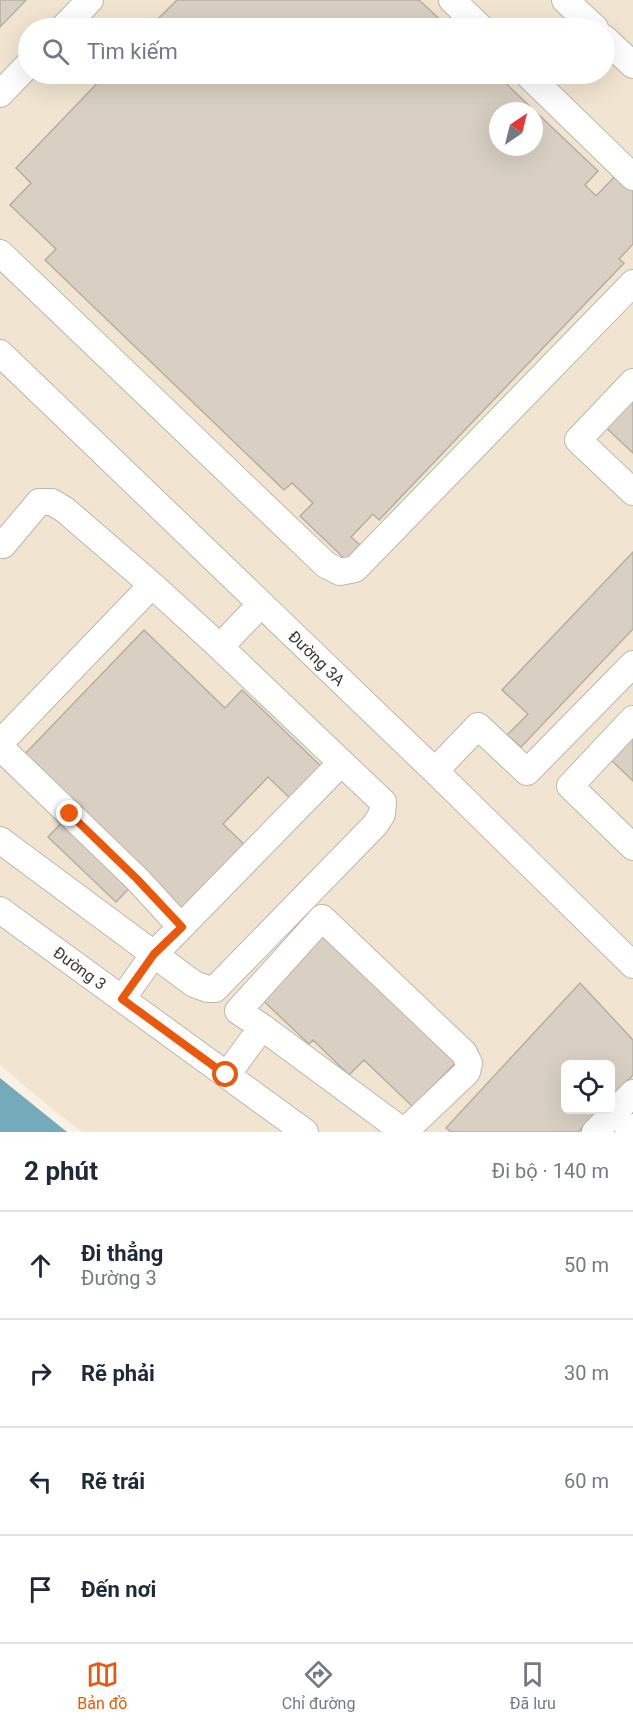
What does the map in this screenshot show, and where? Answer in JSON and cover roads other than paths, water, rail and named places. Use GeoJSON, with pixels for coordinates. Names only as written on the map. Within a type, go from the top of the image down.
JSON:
{"type":"FeatureCollection","features":[{"type":"Feature","properties":{"kind":"street"},"geometry":{"type":"LineString","coordinates":[[73,18],[90,0]]}},
{"type":"Feature","properties":{"kind":"street"},"geometry":{"type":"LineString","coordinates":[[452,0],[471,18]]}},
{"type":"Feature","properties":{"kind":"street"},"geometry":{"type":"LineString","coordinates":[[565,0],[584,18]]}},
{"type":"Feature","properties":{"kind":"street"},"geometry":{"type":"LineString","coordinates":[[615,48],[633,65]]}},
{"type":"Feature","properties":{"kind":"street"},"geometry":{"type":"LineString","coordinates":[[0,94],[18,75]]}},
{"type":"Feature","properties":{"kind":"street"},"geometry":{"type":"LineString","coordinates":[[537,84],[633,177]]}},
{"type":"Feature","properties":{"kind":"street"},"geometry":{"type":"LineString","coordinates":[[0,253],[326,565],[339,572],[355,569],[633,283]]}},
{"type":"Feature","properties":{"kind":"street","name":"Đường 3A"},"geometry":{"type":"LineString","coordinates":[[0,352],[633,965]]}},
{"type":"Feature","properties":{"kind":"street"},"geometry":{"type":"LineString","coordinates":[[633,382],[578,440],[633,492]]}},
{"type":"Feature","properties":{"kind":"street"},"geometry":{"type":"LineString","coordinates":[[0,840],[194,984],[208,989],[215,988],[375,825],[382,814],[383,802],[220,647],[65,510],[52,502],[39,502],[3,545]]}},
{"type":"Feature","properties":{"kind":"street"},"geometry":{"type":"LineString","coordinates":[[152,585],[0,745],[137,879],[182,927]]}},
{"type":"Feature","properties":{"kind":"street"},"geometry":{"type":"LineString","coordinates":[[220,647],[261,604]]}},
{"type":"Feature","properties":{"kind":"street"},"geometry":{"type":"LineString","coordinates":[[435,771],[478,726],[527,772],[633,664]]}},
{"type":"Feature","properties":{"kind":"street"},"geometry":{"type":"LineString","coordinates":[[633,719],[570,786],[633,847]]}},
{"type":"Feature","properties":{"kind":"street"},"geometry":{"type":"LineString","coordinates":[[122,999],[154,954],[341,763]]}},
{"type":"Feature","properties":{"kind":"street","name":"Đường 3"},"geometry":{"type":"LineString","coordinates":[[0,910],[305,1132]]}},
{"type":"Feature","properties":{"kind":"street"},"geometry":{"type":"LineString","coordinates":[[322,918],[464,1053],[469,1063],[467,1072],[404,1132],[262,1027],[238,1011],[322,918]]}},
{"type":"Feature","properties":{"kind":"street"},"geometry":{"type":"LineString","coordinates":[[226,1075],[262,1027]]}},
{"type":"Feature","properties":{"kind":"street"},"geometry":{"type":"LineString","coordinates":[[596,1132],[633,1093]]}},
{"type":"Feature","properties":{"kind":"street"},"geometry":{"type":"LineString","coordinates":[[628,1132],[633,1127]]}},
{"type":"Feature","properties":{"kind":"water"},"geometry":{"type":"Polygon","coordinates":[[[0,1078],[67,1132],[0,1132],[0,1078]]]}}]}
